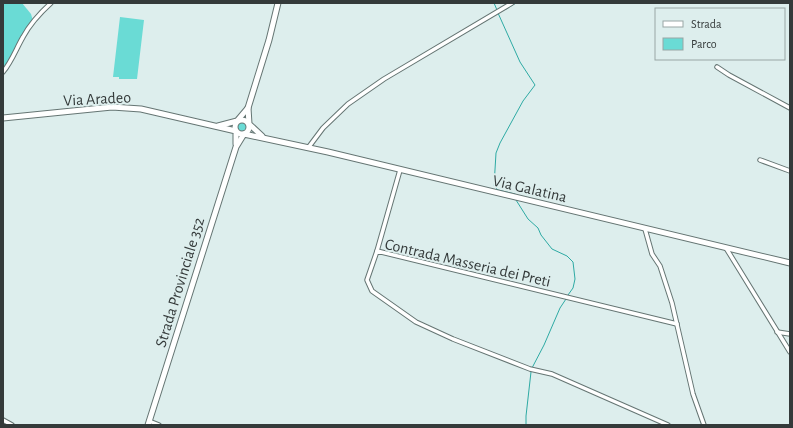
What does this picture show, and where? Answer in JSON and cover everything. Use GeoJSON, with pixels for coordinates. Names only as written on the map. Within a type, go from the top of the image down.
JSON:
{"type":"FeatureCollection","features":[{"type":"Feature","properties":{"kind":"main road"},"geometry":{"type":"LineString","coordinates":[[249,105],[235,127],[236,131],[241,134],[244,134],[248,130],[249,105],[269,40],[278,3]]}},
{"type":"Feature","properties":{"kind":"main road","name":"Via Aradeo"},"geometry":{"type":"LineString","coordinates":[[3,118],[112,107],[126,107],[236,131]]}},
{"type":"Feature","properties":{"kind":"main road"},"geometry":{"type":"LineString","coordinates":[[238,121],[244,120],[248,124]]}},
{"type":"Feature","properties":{"kind":"main road","name":"Via Aradeo"},"geometry":{"type":"LineString","coordinates":[[215,126],[238,121]]}},
{"type":"Feature","properties":{"kind":"main road","name":"Via Galatina"},"geometry":{"type":"LineString","coordinates":[[248,124],[258,134],[264,137]]}},
{"type":"Feature","properties":{"kind":"main road","name":"Strada Provinciale 352"},"geometry":{"type":"LineString","coordinates":[[236,131],[236,147]]}},
{"type":"Feature","properties":{"kind":"main road","name":"Via Galatina"},"geometry":{"type":"LineString","coordinates":[[244,134],[264,137],[790,263]]}},
{"type":"Feature","properties":{"kind":"main road","name":"Strada Provinciale 352"},"geometry":{"type":"LineString","coordinates":[[149,423],[236,147],[238,141],[244,134]]}},
{"type":"Feature","properties":{"kind":"street"},"geometry":{"type":"LineString","coordinates":[[3,72],[27,32],[41,13],[51,3]]}},
{"type":"Feature","properties":{"kind":"street"},"geometry":{"type":"LineString","coordinates":[[308,148],[323,128],[348,104],[384,79],[512,3]]}},
{"type":"Feature","properties":{"kind":"street"},"geometry":{"type":"LineString","coordinates":[[717,67],[728,75],[790,108]]}},
{"type":"Feature","properties":{"kind":"street"},"geometry":{"type":"LineString","coordinates":[[760,160],[790,171]]}},
{"type":"Feature","properties":{"kind":"street"},"geometry":{"type":"LineString","coordinates":[[377,251],[400,170]]}},
{"type":"Feature","properties":{"kind":"street"},"geometry":{"type":"LineString","coordinates":[[645,229],[652,254],[660,266],[672,303],[693,394],[704,425]]}},
{"type":"Feature","properties":{"kind":"street"},"geometry":{"type":"LineString","coordinates":[[726,248],[790,352]]}},
{"type":"Feature","properties":{"kind":"street","name":"Contrada Masseria dei Preti"},"geometry":{"type":"LineString","coordinates":[[668,425],[552,374],[530,369],[453,339],[416,322],[372,291],[367,280],[377,251],[608,306],[676,324]]}},
{"type":"Feature","properties":{"kind":"street"},"geometry":{"type":"LineString","coordinates":[[777,332],[790,334]]}},
{"type":"Feature","properties":{"kind":"street"},"geometry":{"type":"LineString","coordinates":[[3,420],[12,425]]}},
{"type":"Feature","properties":{"kind":"street"},"geometry":{"type":"LineString","coordinates":[[149,423],[159,425]]}},
{"type":"Feature","properties":{"kind":"green space"},"geometry":{"type":"Polygon","coordinates":[[[3,3],[22,3],[31,14],[33,21],[3,71],[3,3]]]}},
{"type":"Feature","properties":{"kind":"green space"},"geometry":{"type":"Polygon","coordinates":[[[120,17],[144,20],[137,79],[119,79],[119,77],[113,77],[120,17]]]}},
{"type":"Feature","properties":{"kind":"green space"},"geometry":{"type":"Polygon","coordinates":[[[242,121],[246,123],[248,127],[246,131],[242,133],[238,131],[236,127],[238,123],[242,121]]]}},
{"type":"Feature","properties":{"kind":"waterway"},"geometry":{"type":"LineString","coordinates":[[494,3],[497,10]]}},
{"type":"Feature","properties":{"kind":"waterway"},"geometry":{"type":"LineString","coordinates":[[506,9],[516,3]]}},
{"type":"Feature","properties":{"kind":"waterway"},"geometry":{"type":"LineString","coordinates":[[498,13],[520,62],[535,85],[523,101],[496,153],[494,186],[498,190],[515,194]]}},
{"type":"Feature","properties":{"kind":"waterway"},"geometry":{"type":"LineString","coordinates":[[516,200],[528,219],[538,228],[541,235],[552,249],[567,256],[573,262],[575,279],[573,288],[568,295]]}},
{"type":"Feature","properties":{"kind":"waterway"},"geometry":{"type":"LineString","coordinates":[[532,368],[560,308],[566,299]]}},
{"type":"Feature","properties":{"kind":"waterway"},"geometry":{"type":"LineString","coordinates":[[526,425],[531,372]]}}]}
